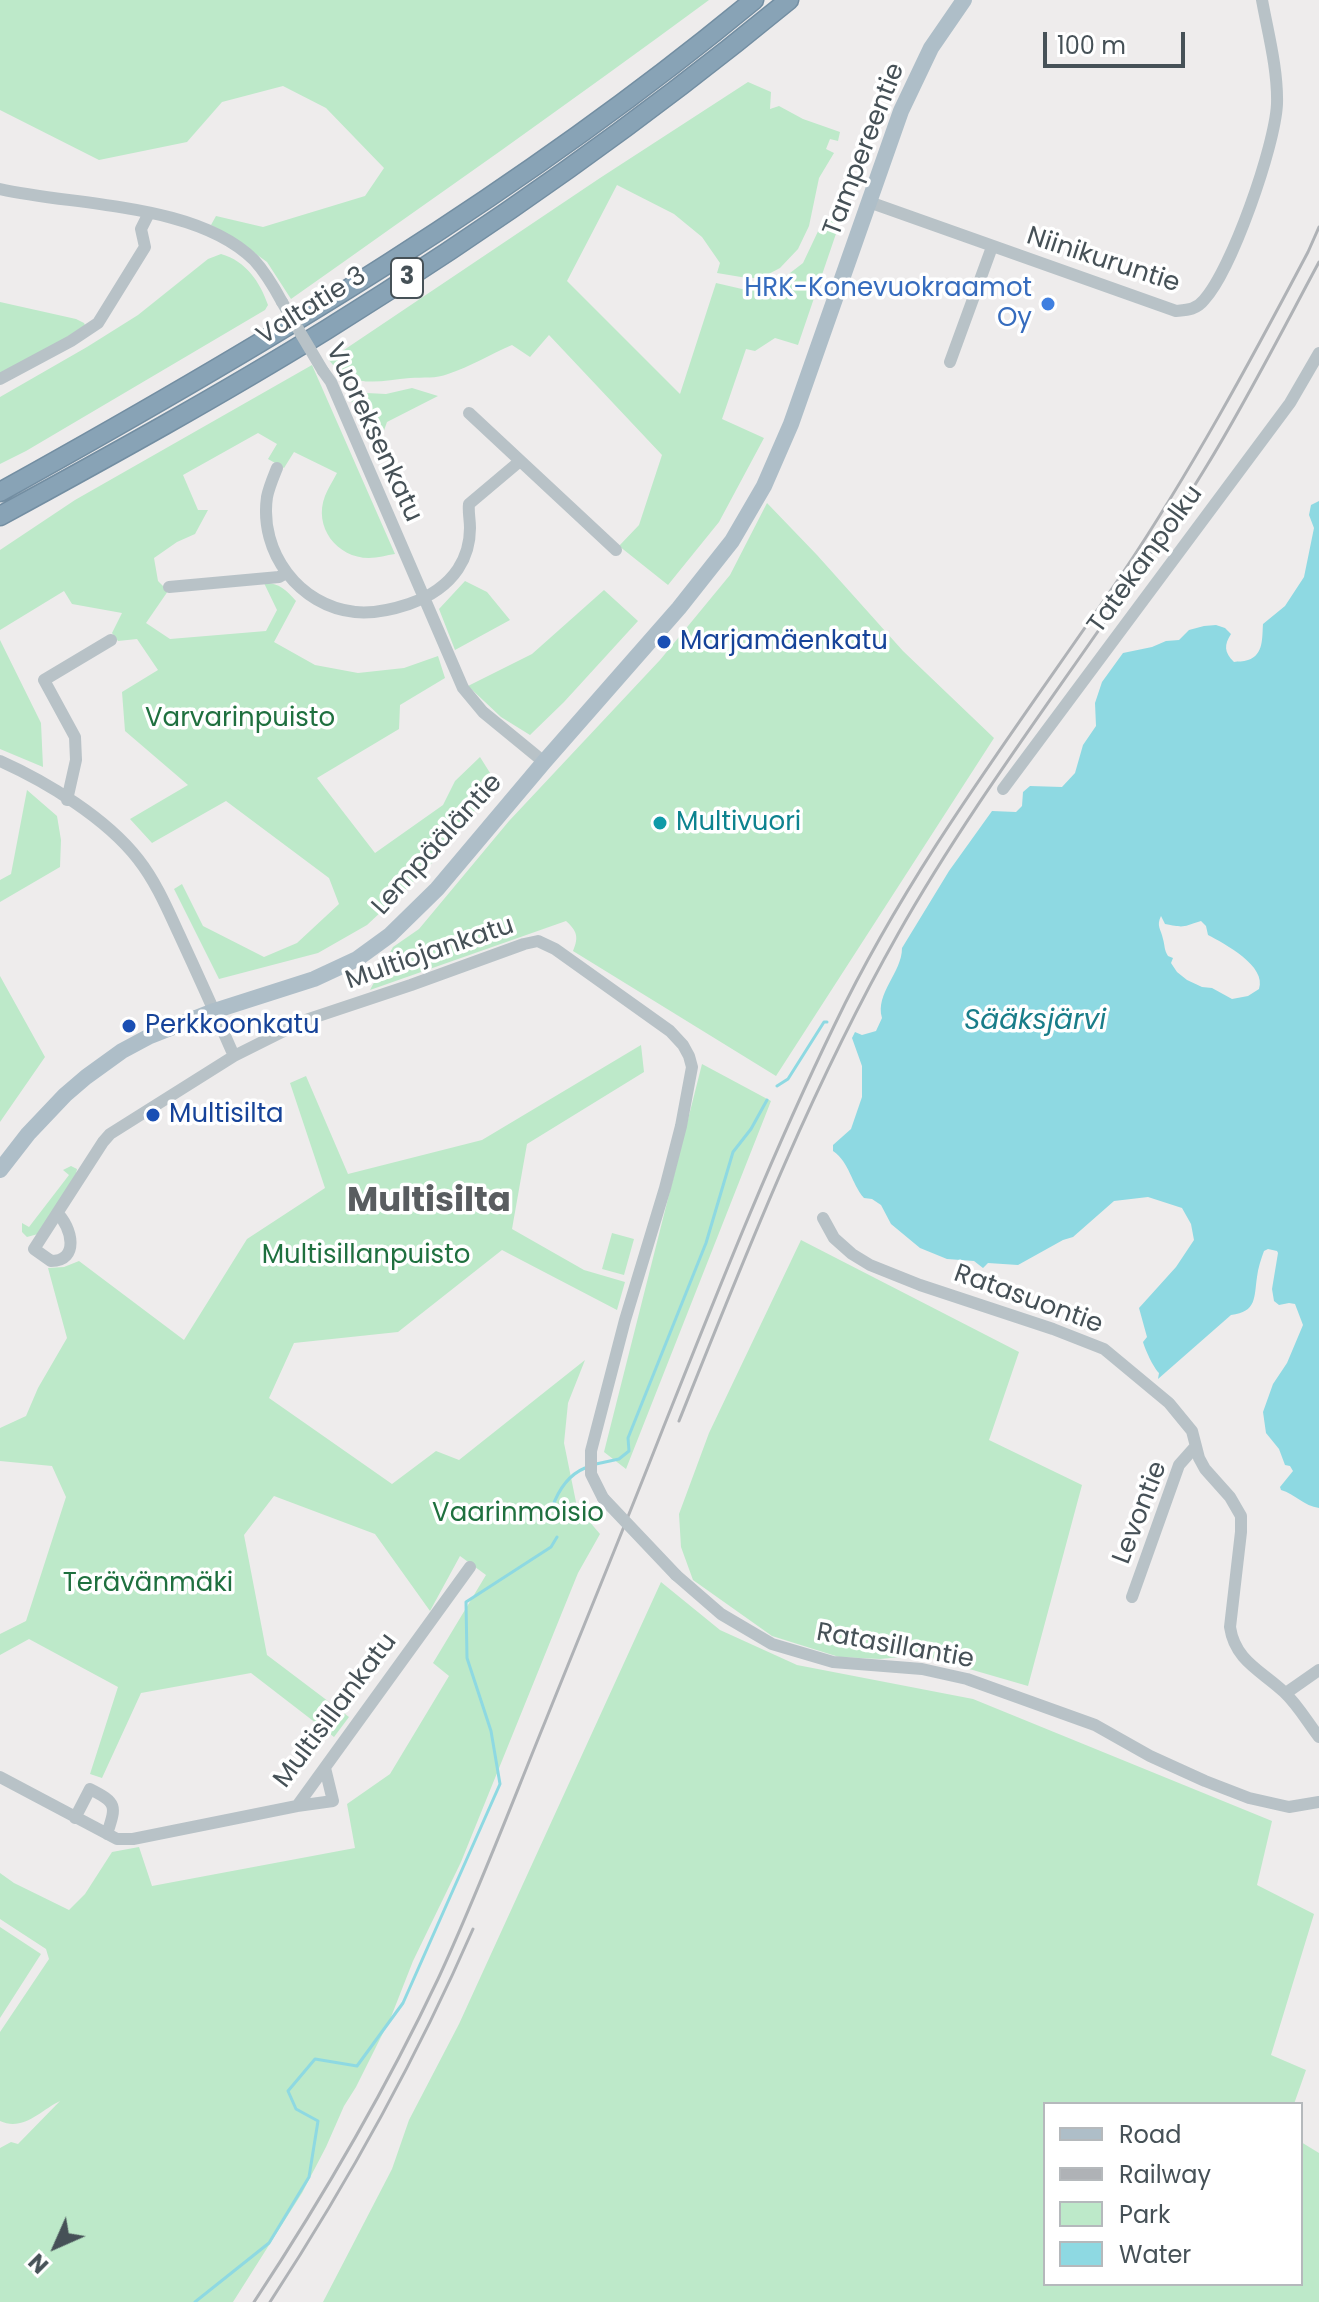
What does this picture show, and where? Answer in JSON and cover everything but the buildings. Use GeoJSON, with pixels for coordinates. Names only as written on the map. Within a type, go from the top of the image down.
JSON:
{"type":"FeatureCollection","features":[{"type":"Feature","properties":{"kind":"highway","name":"Valtatie 3"},"geometry":{"type":"LineString","coordinates":[[0,492],[314,312],[444,229],[652,81],[754,0]]}},
{"type":"Feature","properties":{"kind":"highway","name":"Valtatie 3"},"geometry":{"type":"LineString","coordinates":[[0,516],[214,397],[456,247],[665,98],[789,0]]}},
{"type":"Feature","properties":{"kind":"main road","name":"Tampereentie"},"geometry":{"type":"LineString","coordinates":[[756,503],[791,424],[912,84],[931,48],[964,0]]}},
{"type":"Feature","properties":{"kind":"main road","name":"Lempääläntie"},"geometry":{"type":"LineString","coordinates":[[0,1170],[28,1134],[65,1095],[107,1060],[150,1036],[214,1011],[314,979],[357,959],[411,916],[687,598],[724,552],[756,503]]}},
{"type":"Feature","properties":{"kind":"street","name":"Niinikuruntie"},"geometry":{"type":"LineString","coordinates":[[869,202],[1176,311],[1194,309],[1204,300],[1231,252],[1255,192],[1276,124],[1276,91],[1262,0]]}},
{"type":"Feature","properties":{"kind":"street","name":"Vuoreksenkatu"},"geometry":{"type":"LineString","coordinates":[[0,189],[181,220],[230,241],[257,263],[331,382],[468,696],[495,723],[544,762]]}},
{"type":"Feature","properties":{"kind":"street"},"geometry":{"type":"LineString","coordinates":[[0,379],[98,323],[145,247],[141,229],[149,213]]}},
{"type":"Feature","properties":{"kind":"street"},"geometry":{"type":"LineString","coordinates":[[950,362],[992,247]]}},
{"type":"Feature","properties":{"kind":"street","name":"Tatekanpolku"},"geometry":{"type":"LineString","coordinates":[[1003,789],[1290,403],[1319,353]]}},
{"type":"Feature","properties":{"kind":"street"},"geometry":{"type":"LineString","coordinates":[[469,413],[616,550]]}},
{"type":"Feature","properties":{"kind":"street"},"geometry":{"type":"LineString","coordinates":[[277,468],[267,498],[268,529],[274,551],[286,573],[314,598],[348,610],[383,611],[424,598],[450,580],[463,559],[469,538],[469,504],[520,461]]}},
{"type":"Feature","properties":{"kind":"street"},"geometry":{"type":"LineString","coordinates":[[169,587],[279,577],[286,573]]}},
{"type":"Feature","properties":{"kind":"street"},"geometry":{"type":"LineString","coordinates":[[67,800],[76,760],[75,737],[44,680],[111,640]]}},
{"type":"Feature","properties":{"kind":"street"},"geometry":{"type":"LineString","coordinates":[[0,761],[17,768],[102,824],[142,865],[155,883],[234,1056]]}},
{"type":"Feature","properties":{"kind":"street","name":"Multiojankatu"},"geometry":{"type":"LineString","coordinates":[[57,1213],[110,1134],[234,1056],[306,1020],[538,941],[555,949],[670,1031],[683,1045],[692,1067],[665,1188],[616,1350]]}},
{"type":"Feature","properties":{"kind":"street","name":"Ratasuontie"},"geometry":{"type":"LineString","coordinates":[[823,1218],[834,1238],[870,1265],[1104,1349],[1169,1403],[1192,1431],[1205,1469],[1230,1497],[1241,1516],[1230,1627],[1237,1650],[1250,1666],[1286,1693],[1319,1737]]}},
{"type":"Feature","properties":{"kind":"street","name":"Ratasillantie"},"geometry":{"type":"LineString","coordinates":[[616,1350],[591,1451],[591,1474],[603,1498],[676,1575],[721,1614],[772,1644],[833,1662],[922,1669],[967,1679],[1095,1725],[1150,1756],[1249,1798],[1289,1807],[1319,1802]]}},
{"type":"Feature","properties":{"kind":"street","name":"Levontie"},"geometry":{"type":"LineString","coordinates":[[1132,1597],[1179,1465],[1195,1447]]}},
{"type":"Feature","properties":{"kind":"street","name":"Multisillankatu"},"geometry":{"type":"LineString","coordinates":[[0,1777],[117,1839],[133,1839],[297,1806],[470,1567]]}},
{"type":"Feature","properties":{"kind":"street"},"geometry":{"type":"LineString","coordinates":[[1286,1693],[1319,1670]]}},
{"type":"Feature","properties":{"kind":"street"},"geometry":{"type":"LineString","coordinates":[[297,1806],[333,1801],[325,1768]]}},
{"type":"Feature","properties":{"kind":"street"},"geometry":{"type":"LineString","coordinates":[[75,1818],[90,1789],[107,1797],[113,1803],[114,1811],[107,1834]]}},
{"type":"Feature","properties":{"kind":"green space"},"geometry":{"type":"Polygon","coordinates":[[[0,0],[709,0],[291,299],[267,262],[211,225],[216,216],[263,227],[365,196],[384,168],[326,108],[283,86],[222,102],[187,142],[99,160],[0,110],[0,0]]]}},
{"type":"Feature","properties":{"kind":"green space"},"geometry":{"type":"Polygon","coordinates":[[[748,82],[771,92],[770,109],[779,106],[803,119],[840,132],[838,141],[830,139],[826,149],[834,153],[819,178],[809,226],[798,249],[780,268],[761,278],[717,273],[720,263],[702,237],[674,214],[617,185],[567,281],[680,394],[716,283],[742,289],[761,286],[768,290],[803,263],[821,225],[830,218],[840,222],[798,345],[775,338],[755,351],[746,349],[722,419],[764,438],[719,522],[668,585],[619,546],[639,525],[662,455],[549,335],[530,357],[512,345],[443,376],[376,382],[356,380],[337,370],[329,360],[748,82]]]}},
{"type":"Feature","properties":{"kind":"green space"},"geometry":{"type":"Polygon","coordinates":[[[221,254],[238,262],[251,274],[265,296],[268,305],[265,310],[0,464],[0,397],[138,315],[208,259],[221,254]]]}},
{"type":"Feature","properties":{"kind":"green space"},"geometry":{"type":"Polygon","coordinates":[[[0,302],[76,319],[86,327],[0,375],[0,302]]]}},
{"type":"Feature","properties":{"kind":"green space","name":"Varvarinpuisto"},"geometry":{"type":"Polygon","coordinates":[[[312,365],[395,554],[357,557],[338,547],[330,539],[322,519],[326,493],[337,473],[294,452],[284,468],[268,459],[277,444],[258,433],[183,475],[198,510],[208,510],[195,534],[154,558],[158,581],[168,591],[146,623],[170,639],[266,631],[277,610],[264,583],[270,583],[282,588],[296,601],[274,642],[315,665],[358,673],[404,668],[438,656],[445,678],[400,705],[399,729],[317,778],[375,853],[443,805],[455,781],[480,757],[497,784],[426,870],[367,925],[318,953],[219,979],[174,889],[182,884],[203,926],[264,957],[297,943],[339,904],[329,878],[226,801],[152,843],[130,819],[188,785],[125,731],[122,692],[158,670],[137,639],[118,641],[112,633],[122,613],[72,604],[64,591],[0,630],[0,550],[75,500],[312,365]]]}},
{"type":"Feature","properties":{"kind":"green space"},"geometry":{"type":"Polygon","coordinates":[[[412,388],[438,396],[387,422],[376,453],[347,392],[386,394],[412,388]]]}},
{"type":"Feature","properties":{"kind":"green space"},"geometry":{"type":"Polygon","coordinates":[[[767,503],[903,651],[994,738],[776,1076],[573,951],[576,934],[566,921],[370,990],[393,947],[419,929],[509,821],[660,660],[730,575],[767,503]]]}},
{"type":"Feature","properties":{"kind":"green space"},"geometry":{"type":"Polygon","coordinates":[[[465,581],[487,592],[510,620],[455,650],[439,609],[465,581]]]}},
{"type":"Feature","properties":{"kind":"green space"},"geometry":{"type":"Polygon","coordinates":[[[604,590],[638,621],[530,735],[501,717],[468,686],[532,654],[604,590]]]}},
{"type":"Feature","properties":{"kind":"green space"},"geometry":{"type":"Polygon","coordinates":[[[0,640],[41,723],[43,767],[0,749],[0,640]]]}},
{"type":"Feature","properties":{"kind":"green space"},"geometry":{"type":"Polygon","coordinates":[[[27,790],[57,816],[61,840],[60,867],[0,902],[0,880],[11,874],[27,790]]]}},
{"type":"Feature","properties":{"kind":"green space"},"geometry":{"type":"Polygon","coordinates":[[[0,976],[45,1057],[0,1122],[0,976]]]}},
{"type":"Feature","properties":{"kind":"green space"},"geometry":{"type":"Polygon","coordinates":[[[641,1045],[644,1072],[527,1144],[512,1229],[584,1270],[625,1282],[617,1310],[502,1250],[398,1332],[294,1343],[269,1398],[392,1484],[436,1451],[459,1460],[585,1360],[568,1403],[564,1443],[577,1507],[600,1534],[578,1573],[461,1862],[413,1961],[391,2017],[326,2147],[302,2193],[233,2302],[0,2302],[0,2148],[11,2142],[18,2144],[60,2101],[24,2122],[8,2124],[0,2121],[0,2032],[49,1959],[46,1949],[0,1919],[0,1873],[69,1910],[85,1894],[112,1852],[139,1847],[152,1886],[355,1848],[347,1804],[390,1774],[449,1676],[433,1663],[486,1575],[460,1556],[430,1611],[375,1534],[274,1496],[244,1535],[267,1655],[349,1717],[334,1737],[251,1673],[141,1693],[102,1778],[90,1774],[118,1687],[29,1639],[0,1655],[0,1634],[26,1621],[66,1497],[52,1466],[0,1461],[0,1428],[26,1416],[38,1388],[67,1338],[48,1268],[64,1267],[79,1261],[184,1340],[247,1239],[325,1188],[290,1083],[306,1076],[348,1174],[482,1140],[641,1045]]]}},
{"type":"Feature","properties":{"kind":"green space"},"geometry":{"type":"Polygon","coordinates":[[[702,1064],[771,1101],[626,1469],[604,1452],[702,1064]]]}},
{"type":"Feature","properties":{"kind":"green space"},"geometry":{"type":"Polygon","coordinates":[[[71,1166],[77,1169],[76,1174],[38,1234],[27,1237],[22,1232],[22,1223],[29,1227],[69,1175],[63,1170],[71,1166]]]}},
{"type":"Feature","properties":{"kind":"green space"},"geometry":{"type":"Polygon","coordinates":[[[612,1233],[634,1239],[624,1275],[602,1269],[612,1233]]]}},
{"type":"Feature","properties":{"kind":"green space"},"geometry":{"type":"Polygon","coordinates":[[[801,1240],[1019,1352],[989,1440],[1082,1485],[1028,1686],[921,1655],[880,1659],[839,1657],[772,1636],[693,1580],[681,1547],[679,1514],[709,1433],[801,1240]]]}},
{"type":"Feature","properties":{"kind":"green space"},"geometry":{"type":"Polygon","coordinates":[[[661,1582],[720,1630],[797,1665],[973,1699],[1272,1821],[1257,1885],[1314,1914],[1271,2055],[1306,2070],[1295,2102],[1043,2102],[1043,2286],[1303,2286],[1303,2143],[1319,2153],[1319,2302],[323,2302],[392,2169],[409,2120],[459,2024],[661,1582]]]}},
{"type":"Feature","properties":{"kind":"green space"},"geometry":{"type":"Polygon","coordinates":[[[0,1927],[41,1954],[0,2018],[0,1927]]]}},
{"type":"Feature","properties":{"kind":"water","name":"Sääksjärvi"},"geometry":{"type":"Polygon","coordinates":[[[1319,501],[1319,1508],[1281,1490],[1280,1487],[1293,1471],[1285,1465],[1279,1449],[1266,1433],[1263,1412],[1273,1384],[1287,1363],[1303,1325],[1295,1304],[1279,1305],[1274,1301],[1272,1289],[1277,1251],[1264,1251],[1250,1307],[1231,1315],[1158,1379],[1159,1373],[1143,1342],[1147,1337],[1139,1308],[1176,1267],[1194,1240],[1191,1224],[1182,1208],[1148,1197],[1114,1201],[1073,1237],[1018,1265],[988,1263],[983,1268],[974,1261],[947,1259],[920,1248],[891,1224],[881,1205],[864,1198],[843,1161],[833,1151],[833,1145],[851,1129],[862,1097],[862,1066],[852,1038],[855,1032],[862,1035],[876,1031],[882,1018],[882,1000],[898,966],[902,948],[949,871],[992,811],[1016,812],[1022,806],[1023,792],[1030,786],[1062,787],[1075,773],[1083,745],[1096,726],[1095,703],[1102,682],[1123,653],[1179,640],[1189,630],[1216,625],[1231,634],[1226,648],[1234,662],[1253,658],[1261,645],[1263,624],[1285,606],[1304,577],[1314,528],[1309,515],[1311,505],[1319,501]],[[1161,916],[1159,925],[1166,952],[1173,958],[1171,963],[1177,972],[1187,980],[1232,999],[1248,996],[1259,989],[1260,980],[1251,964],[1208,935],[1201,921],[1183,926],[1165,924],[1161,916]]]}},
{"type":"Feature","properties":{"kind":"waterway"},"geometry":{"type":"LineString","coordinates":[[777,1086],[788,1079],[824,1022],[827,1022]]}},
{"type":"Feature","properties":{"kind":"waterway"},"geometry":{"type":"LineString","coordinates":[[596,1464],[619,1459],[629,1451],[628,1438],[706,1243],[733,1152],[751,1129],[767,1100]]}},
{"type":"Feature","properties":{"kind":"waterway"},"geometry":{"type":"LineString","coordinates":[[552,1508],[564,1484],[585,1468]]}},
{"type":"Feature","properties":{"kind":"waterway"},"geometry":{"type":"LineString","coordinates":[[195,2302],[269,2243],[309,2177],[318,2121],[296,2109],[288,2091],[315,2059],[357,2066],[403,2003],[500,1784],[491,1731],[467,1658],[466,1602],[551,1547],[557,1537]]}},
{"type":"Feature","properties":{"kind":"railway"},"geometry":{"type":"LineString","coordinates":[[254,2302],[352,2144],[438,1979],[493,1851],[745,1226],[811,1074],[865,964],[933,850],[1172,496],[1242,375],[1319,227]]}},
{"type":"Feature","properties":{"kind":"railway"},"geometry":{"type":"LineString","coordinates":[[679,1421],[807,1113],[898,934],[982,798],[1134,579],[1197,481],[1250,391],[1319,262]]}},
{"type":"Feature","properties":{"kind":"railway"},"geometry":{"type":"LineString","coordinates":[[270,2302],[379,2120],[428,2026],[473,1929]]}},
{"type":"Feature","properties":{"kind":"place","name":"HRK-Konevuokraamot Oy"},"geometry":{"type":"Point","coordinates":[1048,304]}},
{"type":"Feature","properties":{"kind":"place","name":"Marjamäenkatu"},"geometry":{"type":"Point","coordinates":[664,642]}},
{"type":"Feature","properties":{"kind":"place","name":"Multivuori"},"geometry":{"type":"Point","coordinates":[660,823]}},
{"type":"Feature","properties":{"kind":"place","name":"Perkkoonkatu"},"geometry":{"type":"Point","coordinates":[129,1026]}},
{"type":"Feature","properties":{"kind":"place","name":"Multisilta"},"geometry":{"type":"Point","coordinates":[153,1115]}},
{"type":"Feature","properties":{"kind":"district","name":"Multisilta"},"geometry":{"type":"Point","coordinates":[429,1202]}},
{"type":"Feature","properties":{"kind":"park label","name":"Multisillanpuisto"},"geometry":{"type":"Point","coordinates":[366,1256]}},
{"type":"Feature","properties":{"kind":"park label","name":"Vaarinmoisio"},"geometry":{"type":"Point","coordinates":[518,1514]}},
{"type":"Feature","properties":{"kind":"park label","name":"Terävänmäki"},"geometry":{"type":"Point","coordinates":[148,1584]}}]}
